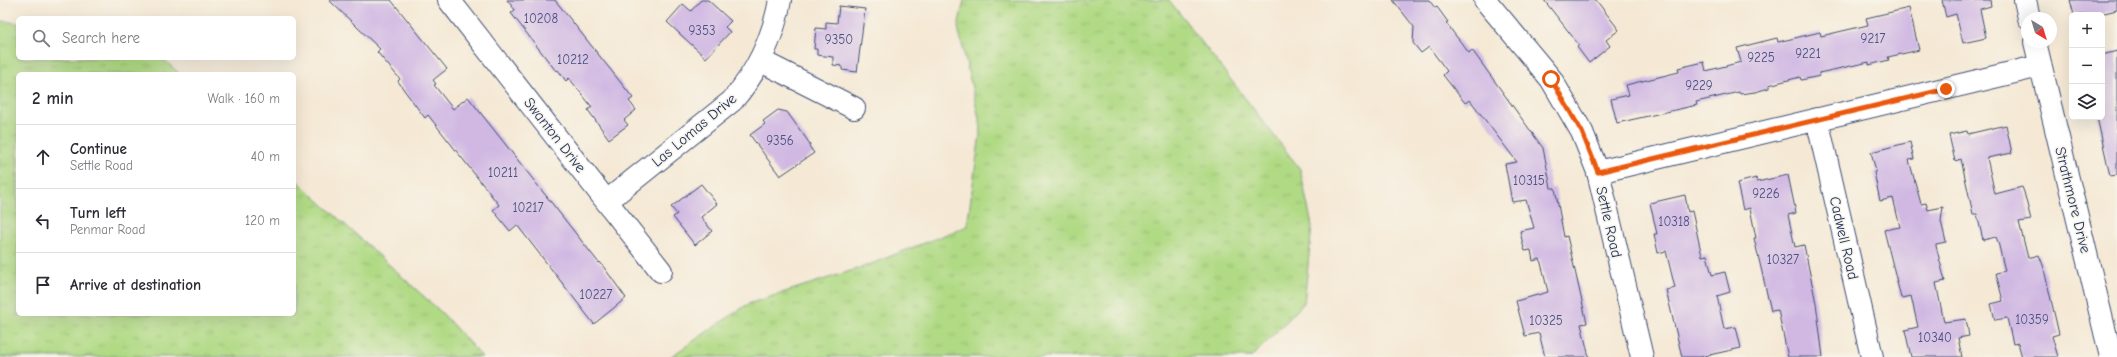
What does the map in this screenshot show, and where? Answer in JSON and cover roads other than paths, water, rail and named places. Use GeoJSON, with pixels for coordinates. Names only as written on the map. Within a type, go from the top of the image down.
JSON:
{"type":"FeatureCollection","features":[{"type":"Feature","properties":{"kind":"street","name":"Swanton Drive"},"geometry":{"type":"LineString","coordinates":[[449,0],[661,271]]}},
{"type":"Feature","properties":{"kind":"street","name":"Las Lomas Drive"},"geometry":{"type":"LineString","coordinates":[[607,201],[732,101],[761,61],[774,28],[780,0]]}},
{"type":"Feature","properties":{"kind":"street","name":"Settle Road"},"geometry":{"type":"LineString","coordinates":[[1485,0],[1551,79],[1582,132],[1598,172],[1642,357]]}},
{"type":"Feature","properties":{"kind":"street"},"geometry":{"type":"LineString","coordinates":[[2025,0],[2028,12]]}},
{"type":"Feature","properties":{"kind":"street","name":"Strathmore Drive"},"geometry":{"type":"LineString","coordinates":[[2036,48],[2111,357]]}},
{"type":"Feature","properties":{"kind":"street"},"geometry":{"type":"LineString","coordinates":[[761,61],[854,108]]}},
{"type":"Feature","properties":{"kind":"street"},"geometry":{"type":"LineString","coordinates":[[1598,172],[2040,66]]}},
{"type":"Feature","properties":{"kind":"street","name":"Cadwell Road"},"geometry":{"type":"LineString","coordinates":[[1817,119],[1872,357]]}}]}
